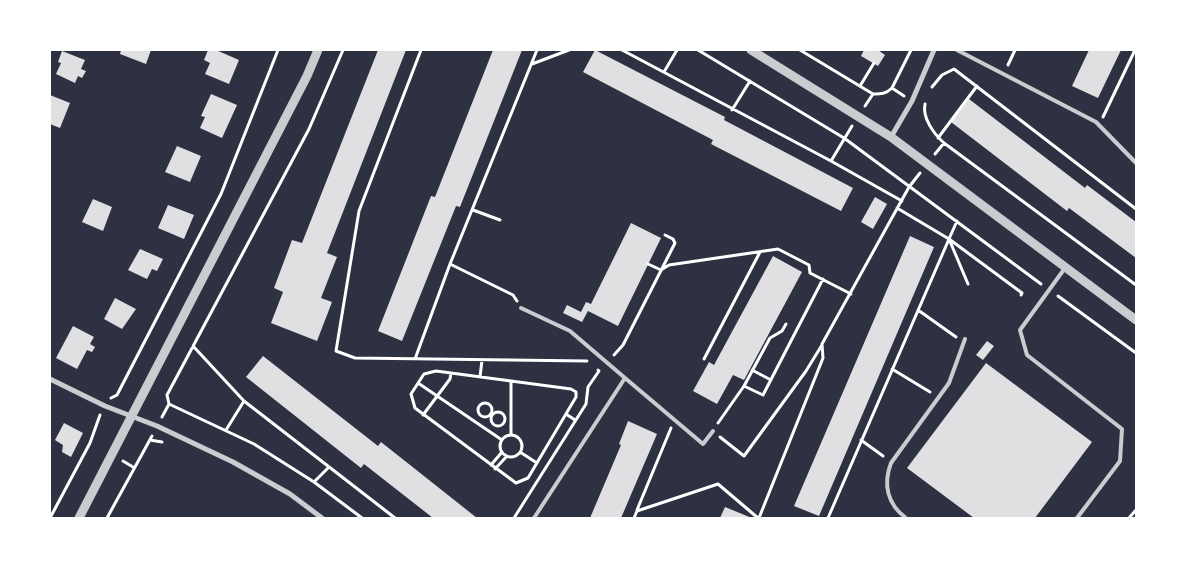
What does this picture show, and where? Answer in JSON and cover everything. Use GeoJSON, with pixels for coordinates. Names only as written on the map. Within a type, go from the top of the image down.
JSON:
{"type":"FeatureCollection","features":[{"type":"Feature","properties":{"kind":"street"},"geometry":{"type":"LineString","coordinates":[[79,518],[308,76],[318,50]]}},
{"type":"Feature","properties":{"kind":"street"},"geometry":{"type":"LineString","coordinates":[[751,50],[891,137],[1067,266],[1136,320]]}},
{"type":"Feature","properties":{"kind":"street"},"geometry":{"type":"LineString","coordinates":[[891,137],[912,101],[934,50]]}},
{"type":"Feature","properties":{"kind":"street"},"geometry":{"type":"LineString","coordinates":[[50,379],[105,406],[158,426],[233,462],[290,494],[322,518]]}},
{"type":"Feature","properties":{"kind":"lane"},"geometry":{"type":"LineString","coordinates":[[958,50],[1100,124],[1127,157],[1136,163]]}},
{"type":"Feature","properties":{"kind":"lane"},"geometry":{"type":"LineString","coordinates":[[1067,266],[1020,330],[1027,355],[1122,429],[1120,461],[1077,518]]}},
{"type":"Feature","properties":{"kind":"lane"},"geometry":{"type":"LineString","coordinates":[[521,308],[570,331],[704,444],[713,431]]}},
{"type":"Feature","properties":{"kind":"lane"},"geometry":{"type":"LineString","coordinates":[[906,518],[895,507],[888,495],[887,473],[891,462],[950,383],[964,341]]}},
{"type":"Feature","properties":{"kind":"lane"},"geometry":{"type":"LineString","coordinates":[[534,518],[625,378]]}},
{"type":"Feature","properties":{"kind":"path"},"geometry":{"type":"LineString","coordinates":[[50,518],[90,443],[105,406],[110,398],[117,395],[221,194],[278,50]]}},
{"type":"Feature","properties":{"kind":"path"},"geometry":{"type":"LineString","coordinates":[[107,518],[170,404],[167,394],[309,129],[344,50]]}},
{"type":"Feature","properties":{"kind":"path"},"geometry":{"type":"LineString","coordinates":[[421,50],[359,211],[336,351],[355,358],[586,360],[599,372],[588,387],[586,404],[514,518]]}},
{"type":"Feature","properties":{"kind":"path"},"geometry":{"type":"LineString","coordinates":[[415,359],[450,264],[537,50]]}},
{"type":"Feature","properties":{"kind":"path"},"geometry":{"type":"LineString","coordinates":[[532,64],[569,50]]}},
{"type":"Feature","properties":{"kind":"path"},"geometry":{"type":"LineString","coordinates":[[622,50],[831,161],[902,201]]}},
{"type":"Feature","properties":{"kind":"path"},"geometry":{"type":"LineString","coordinates":[[664,72],[677,50]]}},
{"type":"Feature","properties":{"kind":"path"},"geometry":{"type":"LineString","coordinates":[[698,50],[844,138],[1136,354]]}},
{"type":"Feature","properties":{"kind":"path"},"geometry":{"type":"LineString","coordinates":[[800,50],[873,94],[888,92],[896,82],[911,50]]}},
{"type":"Feature","properties":{"kind":"path"},"geometry":{"type":"LineString","coordinates":[[1004,74],[1015,50]]}},
{"type":"Feature","properties":{"kind":"path"},"geometry":{"type":"LineString","coordinates":[[1100,124],[1135,50]]}},
{"type":"Feature","properties":{"kind":"path"},"geometry":{"type":"LineString","coordinates":[[860,86],[874,63]]}},
{"type":"Feature","properties":{"kind":"path"},"geometry":{"type":"LineString","coordinates":[[929,94],[938,80],[954,69],[1136,209]]}},
{"type":"Feature","properties":{"kind":"path"},"geometry":{"type":"LineString","coordinates":[[732,110],[750,81]]}},
{"type":"Feature","properties":{"kind":"path"},"geometry":{"type":"LineString","coordinates":[[938,138],[976,86]]}},
{"type":"Feature","properties":{"kind":"path"},"geometry":{"type":"LineString","coordinates":[[925,102],[924,111],[931,129],[938,138],[1136,285]]}},
{"type":"Feature","properties":{"kind":"path"},"geometry":{"type":"LineString","coordinates":[[831,161],[844,138]]}},
{"type":"Feature","properties":{"kind":"path"},"geometry":{"type":"LineString","coordinates":[[786,324],[782,332],[770,338],[744,386],[713,431],[744,456],[806,371],[851,294],[909,187],[944,143]]}},
{"type":"Feature","properties":{"kind":"path"},"geometry":{"type":"LineString","coordinates":[[898,208],[949,240],[1022,293],[1021,295]]}},
{"type":"Feature","properties":{"kind":"path"},"geometry":{"type":"LineString","coordinates":[[473,210],[500,220]]}},
{"type":"Feature","properties":{"kind":"path"},"geometry":{"type":"LineString","coordinates":[[828,518],[957,222]]}},
{"type":"Feature","properties":{"kind":"path"},"geometry":{"type":"LineString","coordinates":[[623,345],[674,243],[673,239],[665,235]]}},
{"type":"Feature","properties":{"kind":"path"},"geometry":{"type":"LineString","coordinates":[[949,240],[968,284]]}},
{"type":"Feature","properties":{"kind":"path"},"geometry":{"type":"LineString","coordinates":[[661,270],[669,265],[778,248],[809,265],[810,273],[851,294]]}},
{"type":"Feature","properties":{"kind":"path"},"geometry":{"type":"LineString","coordinates":[[704,359],[761,251]]}},
{"type":"Feature","properties":{"kind":"path"},"geometry":{"type":"LineString","coordinates":[[450,264],[513,295],[521,308]]}},
{"type":"Feature","properties":{"kind":"path"},"geometry":{"type":"LineString","coordinates":[[648,264],[661,270]]}},
{"type":"Feature","properties":{"kind":"path"},"geometry":{"type":"LineString","coordinates":[[744,386],[763,396],[824,279]]}},
{"type":"Feature","properties":{"kind":"path"},"geometry":{"type":"LineString","coordinates":[[918,310],[964,341]]}},
{"type":"Feature","properties":{"kind":"path"},"geometry":{"type":"LineString","coordinates":[[636,511],[718,484],[759,518],[823,358],[822,344]]}},
{"type":"Feature","properties":{"kind":"path"},"geometry":{"type":"LineString","coordinates":[[193,346],[244,401],[393,517]]}},
{"type":"Feature","properties":{"kind":"path"},"geometry":{"type":"LineString","coordinates":[[480,377],[482,360]]}},
{"type":"Feature","properties":{"kind":"path"},"geometry":{"type":"LineString","coordinates":[[892,369],[918,383],[938,398]]}},
{"type":"Feature","properties":{"kind":"path"},"geometry":{"type":"LineString","coordinates":[[752,370],[771,380]]}},
{"type":"Feature","properties":{"kind":"path"},"geometry":{"type":"LineString","coordinates":[[427,372],[451,374],[573,389],[576,397],[528,478],[518,483],[511,481],[415,408],[411,394],[427,372]]}},
{"type":"Feature","properties":{"kind":"path"},"geometry":{"type":"LineString","coordinates":[[423,415],[451,374]]}},
{"type":"Feature","properties":{"kind":"path"},"geometry":{"type":"LineString","coordinates":[[511,381],[511,434]]}},
{"type":"Feature","properties":{"kind":"path"},"geometry":{"type":"LineString","coordinates":[[418,382],[502,440]]}},
{"type":"Feature","properties":{"kind":"path"},"geometry":{"type":"LineString","coordinates":[[226,430],[244,401]]}},
{"type":"Feature","properties":{"kind":"path"},"geometry":{"type":"LineString","coordinates":[[170,404],[254,444],[314,482],[362,518]]}},
{"type":"Feature","properties":{"kind":"path"},"geometry":{"type":"LineString","coordinates":[[505,419],[500,412],[491,414],[485,417],[481,415],[478,409],[480,405],[488,404],[491,407],[491,414],[491,421],[496,426],[503,424],[505,419]]}},
{"type":"Feature","properties":{"kind":"path"},"geometry":{"type":"LineString","coordinates":[[566,414],[575,420]]}},
{"type":"Feature","properties":{"kind":"path"},"geometry":{"type":"LineString","coordinates":[[505,419],[511,419]]}},
{"type":"Feature","properties":{"kind":"path"},"geometry":{"type":"LineString","coordinates":[[634,518],[674,420]]}},
{"type":"Feature","properties":{"kind":"path"},"geometry":{"type":"LineString","coordinates":[[511,434],[517,436],[522,442],[520,452],[514,456],[507,456],[500,447],[502,440],[511,434]]}},
{"type":"Feature","properties":{"kind":"path"},"geometry":{"type":"LineString","coordinates":[[861,440],[891,462]]}},
{"type":"Feature","properties":{"kind":"path"},"geometry":{"type":"LineString","coordinates":[[491,466],[502,452]]}},
{"type":"Feature","properties":{"kind":"path"},"geometry":{"type":"LineString","coordinates":[[520,452],[537,463]]}},
{"type":"Feature","properties":{"kind":"path"},"geometry":{"type":"LineString","coordinates":[[496,469],[507,456]]}},
{"type":"Feature","properties":{"kind":"path"},"geometry":{"type":"LineString","coordinates":[[314,482],[329,467]]}},
{"type":"Feature","properties":{"kind":"path"},"geometry":{"type":"LineString","coordinates":[[1129,518],[1136,510]]}},
{"type":"Feature","properties":{"kind":"building"},"geometry":{"type":"Polygon","coordinates":[[[121,50],[151,50],[146,64],[120,54],[121,50]]]}},
{"type":"Feature","properties":{"kind":"building"},"geometry":{"type":"Polygon","coordinates":[[[208,50],[216,50],[239,60],[229,84],[205,74],[210,63],[204,60],[208,50]]]}},
{"type":"Feature","properties":{"kind":"building"},"geometry":{"type":"Polygon","coordinates":[[[378,50],[406,50],[327,253],[337,257],[321,298],[332,302],[317,341],[271,323],[283,292],[274,288],[292,240],[302,243],[378,50]]]}},
{"type":"Feature","properties":{"kind":"building"},"geometry":{"type":"Polygon","coordinates":[[[493,50],[522,50],[460,207],[456,206],[402,341],[378,331],[431,196],[435,197],[493,50]]]}},
{"type":"Feature","properties":{"kind":"building"},"geometry":{"type":"Polygon","coordinates":[[[595,50],[725,117],[724,120],[853,188],[841,211],[711,144],[713,140],[583,72],[595,50]]]}},
{"type":"Feature","properties":{"kind":"building"},"geometry":{"type":"Polygon","coordinates":[[[864,50],[878,50],[885,55],[878,66],[861,56],[864,50]]]}},
{"type":"Feature","properties":{"kind":"building"},"geometry":{"type":"Polygon","coordinates":[[[1089,50],[1121,50],[1098,98],[1072,86],[1089,50]]]}},
{"type":"Feature","properties":{"kind":"building"},"geometry":{"type":"Polygon","coordinates":[[[62,51],[85,60],[81,69],[86,71],[82,78],[78,76],[75,83],[56,74],[61,63],[58,62],[62,51]]]}},
{"type":"Feature","properties":{"kind":"building"},"geometry":{"type":"Polygon","coordinates":[[[211,94],[237,105],[222,138],[200,128],[205,117],[201,116],[211,94]]]}},
{"type":"Feature","properties":{"kind":"building"},"geometry":{"type":"Polygon","coordinates":[[[50,95],[70,103],[60,128],[50,124],[50,95]]]}},
{"type":"Feature","properties":{"kind":"building"},"geometry":{"type":"Polygon","coordinates":[[[969,99],[1085,188],[1087,185],[1136,222],[1136,258],[1069,208],[1067,211],[951,122],[969,99]]]}},
{"type":"Feature","properties":{"kind":"building"},"geometry":{"type":"Polygon","coordinates":[[[177,146],[201,156],[190,182],[165,172],[177,146]]]}},
{"type":"Feature","properties":{"kind":"building"},"geometry":{"type":"Polygon","coordinates":[[[875,197],[887,204],[873,229],[861,222],[875,197]]]}},
{"type":"Feature","properties":{"kind":"building"},"geometry":{"type":"Polygon","coordinates":[[[93,199],[112,207],[103,231],[82,222],[93,199]]]}},
{"type":"Feature","properties":{"kind":"building"},"geometry":{"type":"Polygon","coordinates":[[[168,205],[194,215],[184,239],[158,228],[168,205]]]}},
{"type":"Feature","properties":{"kind":"building"},"geometry":{"type":"Polygon","coordinates":[[[631,223],[661,238],[618,326],[588,311],[582,322],[563,313],[567,305],[581,312],[586,302],[591,304],[631,223]]]}},
{"type":"Feature","properties":{"kind":"building"},"geometry":{"type":"Polygon","coordinates":[[[910,236],[934,247],[819,516],[794,506],[910,236]]]}},
{"type":"Feature","properties":{"kind":"building"},"geometry":{"type":"Polygon","coordinates":[[[140,249],[163,259],[157,271],[152,269],[147,279],[128,270],[140,249]]]}},
{"type":"Feature","properties":{"kind":"building"},"geometry":{"type":"Polygon","coordinates":[[[773,256],[802,272],[744,380],[733,375],[717,404],[693,391],[709,362],[714,365],[773,256]]]}},
{"type":"Feature","properties":{"kind":"building"},"geometry":{"type":"Polygon","coordinates":[[[115,298],[136,309],[122,329],[104,319],[115,298]]]}},
{"type":"Feature","properties":{"kind":"building"},"geometry":{"type":"Polygon","coordinates":[[[73,326],[94,337],[90,344],[95,347],[92,352],[87,350],[77,369],[56,358],[73,326]]]}},
{"type":"Feature","properties":{"kind":"building"},"geometry":{"type":"Polygon","coordinates":[[[987,341],[994,346],[983,360],[976,355],[987,341]]]}},
{"type":"Feature","properties":{"kind":"building"},"geometry":{"type":"Polygon","coordinates":[[[263,356],[378,446],[381,442],[477,518],[433,518],[364,464],[361,468],[246,377],[263,356]]]}},
{"type":"Feature","properties":{"kind":"building"},"geometry":{"type":"Polygon","coordinates":[[[986,363],[1092,442],[1035,518],[974,518],[907,468],[986,363]]]}},
{"type":"Feature","properties":{"kind":"building"},"geometry":{"type":"Polygon","coordinates":[[[628,421],[657,434],[621,518],[590,518],[621,445],[619,444],[628,421]]]}},
{"type":"Feature","properties":{"kind":"building"},"geometry":{"type":"Polygon","coordinates":[[[64,423],[83,433],[71,457],[62,452],[63,445],[55,440],[64,423]]]}},
{"type":"Feature","properties":{"kind":"building"},"geometry":{"type":"Polygon","coordinates":[[[725,507],[752,518],[720,518],[725,507]]]}}]}
